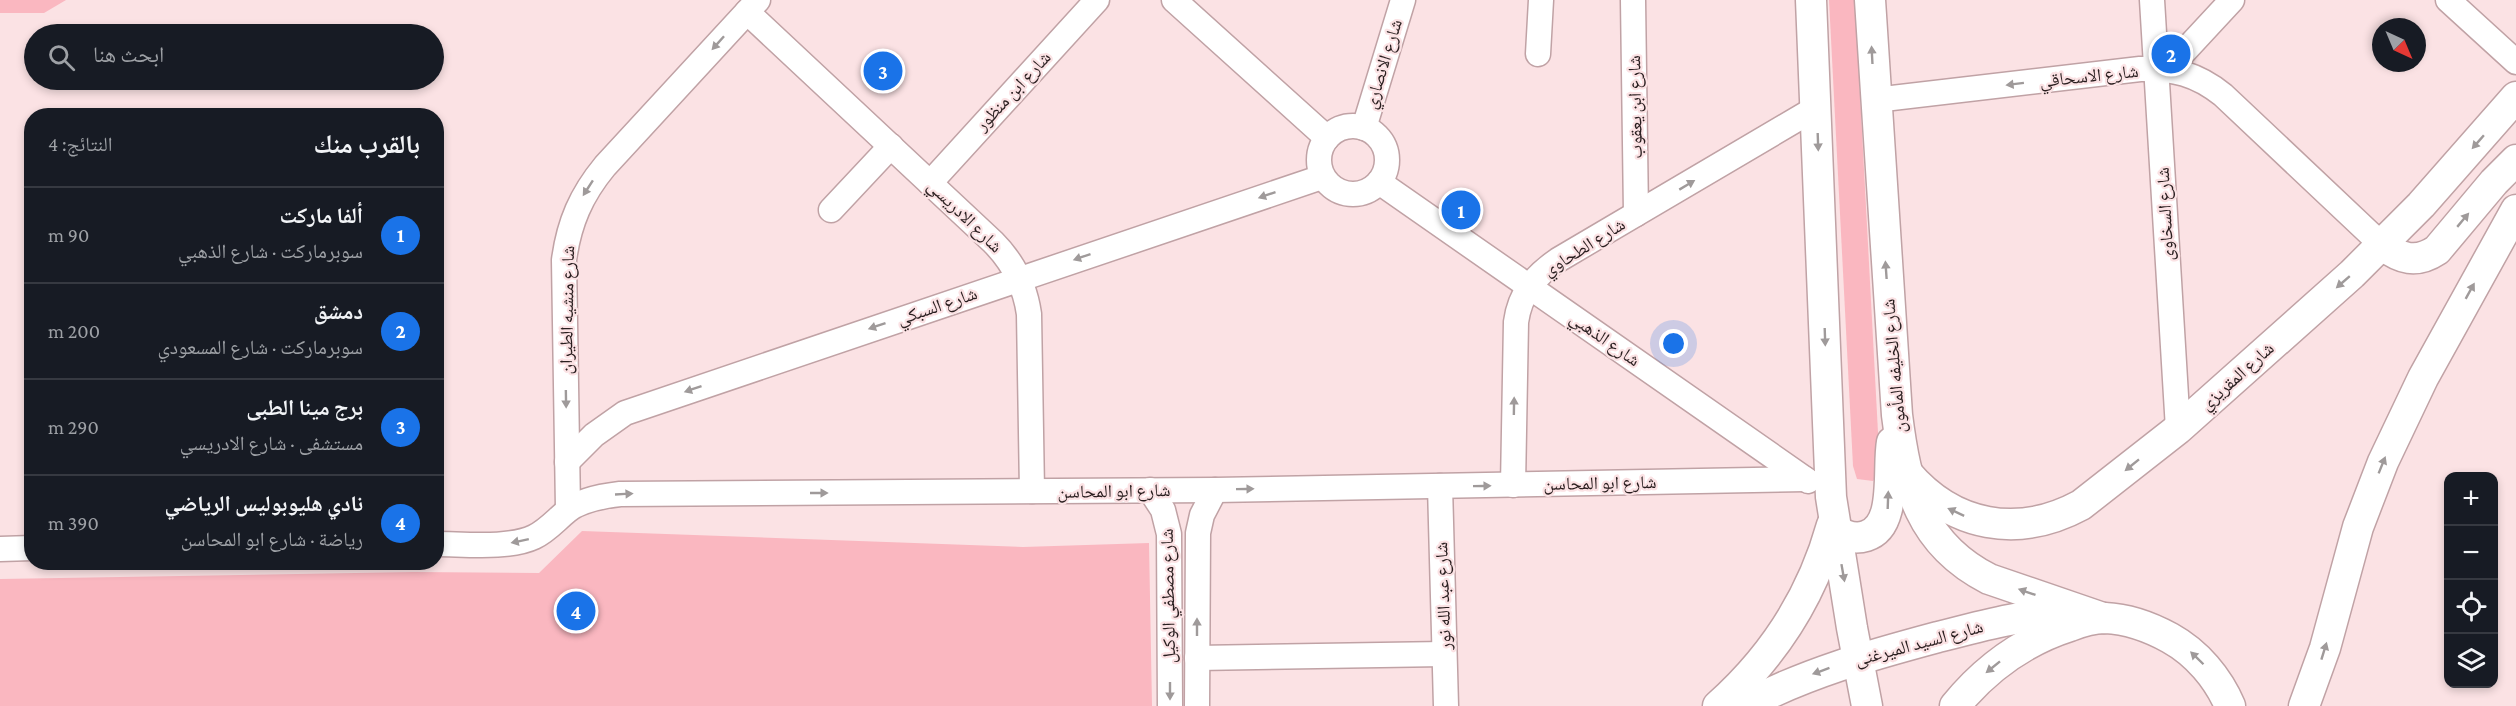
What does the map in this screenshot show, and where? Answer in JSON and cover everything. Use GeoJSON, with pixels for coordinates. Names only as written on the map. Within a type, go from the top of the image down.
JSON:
{"type":"FeatureCollection","features":[{"type":"Feature","properties":{"kind":"main road"},"geometry":{"type":"LineString","coordinates":[[1811,0],[1833,515],[1867,706]]}},
{"type":"Feature","properties":{"kind":"main road","name":"شارع الخليفه المأمون"},"geometry":{"type":"LineString","coordinates":[[1870,0],[1897,415],[1912,492],[1929,528],[1941,544],[1971,570],[1989,579],[2103,618]]}},
{"type":"Feature","properties":{"kind":"main road","name":"شارع المقريزي"},"geometry":{"type":"LineString","coordinates":[[1907,473],[1932,498],[1964,516],[1998,524],[2033,523],[2066,513],[2081,505],[2178,429],[2382,245],[2459,163],[2516,97]]}},
{"type":"Feature","properties":{"kind":"main road"},"geometry":{"type":"LineString","coordinates":[[2382,245],[2402,257],[2420,259],[2429,256],[2437,250],[2516,160]]}},
{"type":"Feature","properties":{"kind":"main road"},"geometry":{"type":"LineString","coordinates":[[2304,706],[2323,656],[2358,527],[2383,462],[2423,378],[2516,210]]}},
{"type":"Feature","properties":{"kind":"main road"},"geometry":{"type":"LineString","coordinates":[[1833,515],[1848,536],[1862,537],[1876,531],[1885,519],[1889,459],[1897,415]]}},
{"type":"Feature","properties":{"kind":"main road"},"geometry":{"type":"LineString","coordinates":[[1718,706],[1758,667],[1791,622],[1816,572],[1833,515]]}},
{"type":"Feature","properties":{"kind":"main road","name":"شارع السيد الميرغنى"},"geometry":{"type":"LineString","coordinates":[[1744,706],[1794,682],[1858,658],[2021,617],[2062,614],[2103,618]]}},
{"type":"Feature","properties":{"kind":"main road"},"geometry":{"type":"LineString","coordinates":[[1955,706],[1982,677],[2008,655],[2053,631],[2103,618],[2142,625],[2178,643],[2208,670],[2230,706]]}},
{"type":"Feature","properties":{"kind":"street","name":"شارع ابن منظور"},"geometry":{"type":"LineString","coordinates":[[930,183],[1097,0]]}},
{"type":"Feature","properties":{"kind":"street"},"geometry":{"type":"LineString","coordinates":[[1174,0],[1327,138]]}},
{"type":"Feature","properties":{"kind":"street","name":"شارع الانصاري"},"geometry":{"type":"LineString","coordinates":[[1364,128],[1403,0]]}},
{"type":"Feature","properties":{"kind":"street"},"geometry":{"type":"LineString","coordinates":[[1538,54],[1541,0]]}},
{"type":"Feature","properties":{"kind":"street","name":"شارع ابن يعقوب"},"geometry":{"type":"LineString","coordinates":[[1633,0],[1636,214]]}},
{"type":"Feature","properties":{"kind":"street","name":"شارع السخاوى"},"geometry":{"type":"LineString","coordinates":[[2152,0],[2162,69],[2178,429]]}},
{"type":"Feature","properties":{"kind":"street"},"geometry":{"type":"LineString","coordinates":[[2162,69],[2232,0]]}},
{"type":"Feature","properties":{"kind":"street"},"geometry":{"type":"LineString","coordinates":[[2448,0],[2516,62]]}},
{"type":"Feature","properties":{"kind":"street","name":"شارع الادريسي"},"geometry":{"type":"LineString","coordinates":[[752,6],[891,146],[1001,250],[1020,278],[1029,314],[1032,491]]}},
{"type":"Feature","properties":{"kind":"street","name":"شارع منشيه الطيران"},"geometry":{"type":"LineString","coordinates":[[568,509],[564,260],[570,226],[576,209],[605,166],[752,6]]}},
{"type":"Feature","properties":{"kind":"street","name":"شارع الاسحاقي"},"geometry":{"type":"LineString","coordinates":[[1875,100],[2162,69],[2198,77],[2223,95],[2382,245]]}},
{"type":"Feature","properties":{"kind":"street","name":"شارع الطحاوي"},"geometry":{"type":"LineString","coordinates":[[1513,485],[1516,322],[1520,304],[1528,286],[1558,260],[1816,108]]}},
{"type":"Feature","properties":{"kind":"street"},"geometry":{"type":"LineString","coordinates":[[1348,126],[1364,128],[1379,139],[1387,156],[1387,165],[1379,182],[1363,193],[1344,194],[1328,184],[1322,177],[1318,161],[1319,153],[1333,132],[1348,126]]}},
{"type":"Feature","properties":{"kind":"street"},"geometry":{"type":"LineString","coordinates":[[831,210],[891,146]]}},
{"type":"Feature","properties":{"kind":"street","name":"شارع السبكي"},"geometry":{"type":"LineString","coordinates":[[567,462],[594,435],[624,412],[1322,177]]}},
{"type":"Feature","properties":{"kind":"street","name":"شارع الذهبي"},"geometry":{"type":"LineString","coordinates":[[1379,182],[1805,479],[1833,515]]}},
{"type":"Feature","properties":{"kind":"street","name":"شارع ابو المحاسن"},"geometry":{"type":"LineString","coordinates":[[444,544],[518,542],[533,538],[547,529],[568,509],[602,496],[620,494],[1215,490],[1805,479]]}},
{"type":"Feature","properties":{"kind":"street","name":"شارع عبد الله نور"},"geometry":{"type":"LineString","coordinates":[[1440,486],[1446,706]]}},
{"type":"Feature","properties":{"kind":"street","name":"شارع مصطفي الوكيل"},"geometry":{"type":"LineString","coordinates":[[1150,490],[1163,510],[1169,534],[1170,706]]}},
{"type":"Feature","properties":{"kind":"street","name":"شارع مصطفي الوكيل"},"geometry":{"type":"LineString","coordinates":[[1197,706],[1198,533],[1202,515],[1215,490]]}},
{"type":"Feature","properties":{"kind":"street"},"geometry":{"type":"LineString","coordinates":[[0,549],[24,548]]}},
{"type":"Feature","properties":{"kind":"street"},"geometry":{"type":"LineString","coordinates":[[1197,658],[1444,654]]}},
{"type":"Feature","properties":{"kind":"shaded area"},"geometry":{"type":"Polygon","coordinates":[[[0,0],[66,0],[44,13],[0,13],[0,0]]]}},
{"type":"Feature","properties":{"kind":"shaded area"},"geometry":{"type":"Polygon","coordinates":[[[1829,0],[1855,0],[1880,470],[1873,481],[1857,479],[1853,466],[1829,0]]]}},
{"type":"Feature","properties":{"kind":"shaded area"},"geometry":{"type":"Polygon","coordinates":[[[582,531],[1023,547],[1149,543],[1152,706],[0,706],[0,579],[413,572],[539,573],[582,531]]]}},
{"type":"Feature","properties":{"kind":"place","name":"دمشق"},"geometry":{"type":"Point","coordinates":[2171,54]}},
{"type":"Feature","properties":{"kind":"place","name":"برج مينا الطبى"},"geometry":{"type":"Point","coordinates":[883,71]}},
{"type":"Feature","properties":{"kind":"place","name":"ألفا ماركت"},"geometry":{"type":"Point","coordinates":[1461,210]}},
{"type":"Feature","properties":{"kind":"place","name":"نادي هليوبوليس الرياضي"},"geometry":{"type":"Point","coordinates":[576,611]}}]}
